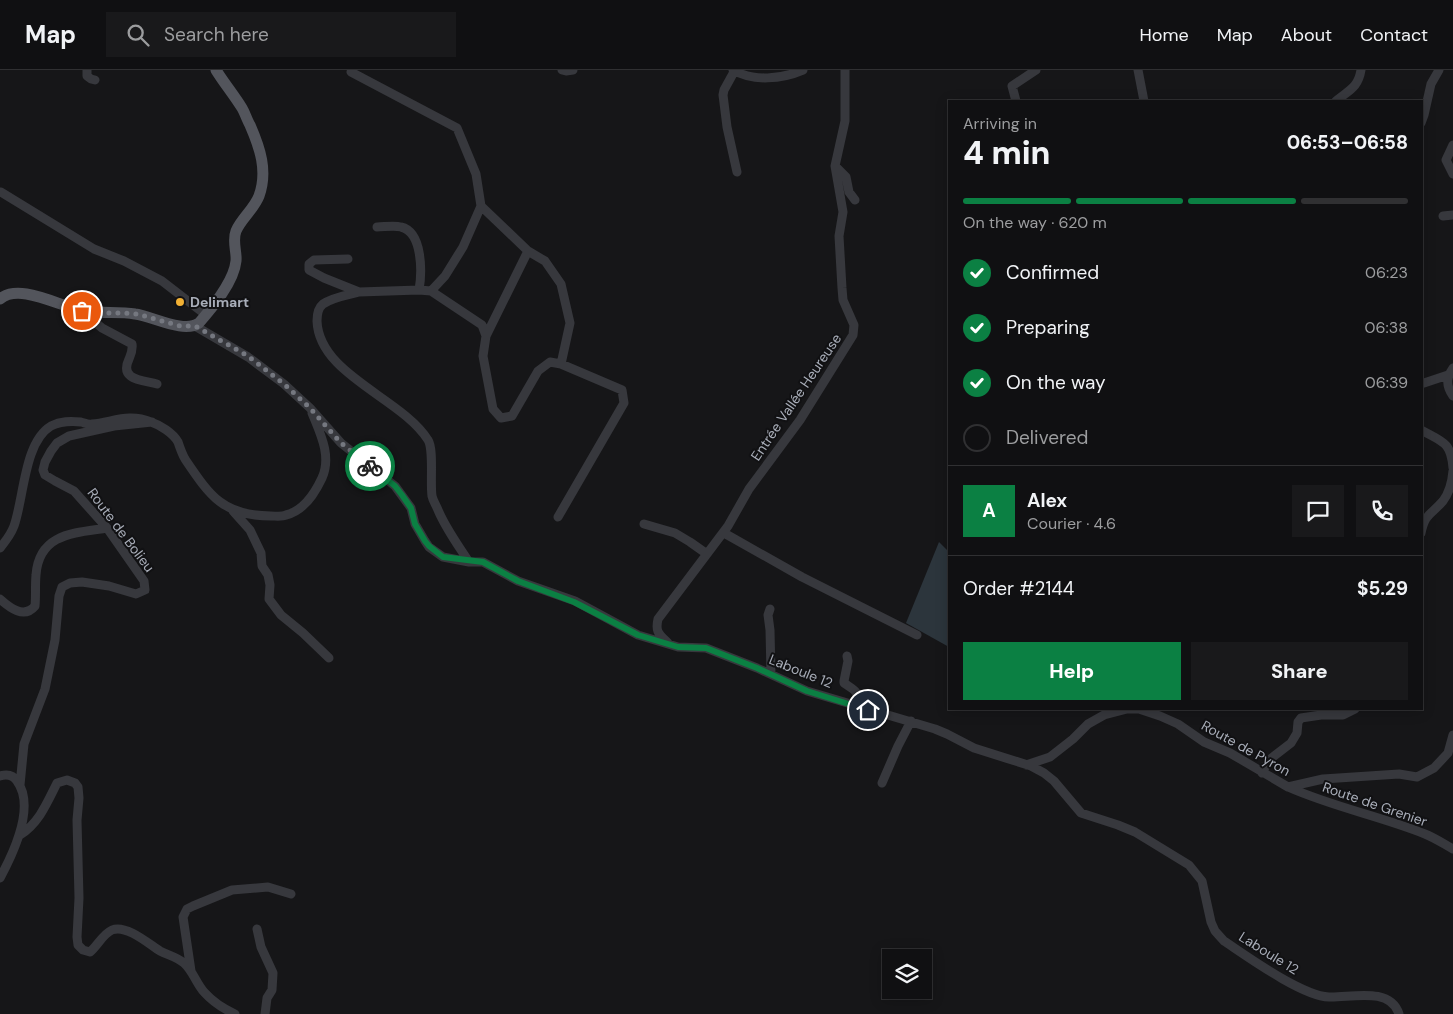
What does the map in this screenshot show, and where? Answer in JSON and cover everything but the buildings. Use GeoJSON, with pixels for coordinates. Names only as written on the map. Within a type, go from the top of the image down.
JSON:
{"type":"FeatureCollection","features":[{"type":"Feature","properties":{"kind":"main road"},"geometry":{"type":"LineString","coordinates":[[0,299],[17,293],[31,295],[82,311],[137,314],[180,326],[195,326],[206,315],[234,273],[237,260],[235,248],[236,231],[259,196],[263,178],[263,164],[258,143],[242,108],[216,70]]}},
{"type":"Feature","properties":{"kind":"street"},"geometry":{"type":"LineString","coordinates":[[87,70],[87,76],[95,80]]}},
{"type":"Feature","properties":{"kind":"street"},"geometry":{"type":"LineString","coordinates":[[562,70],[573,70]]}},
{"type":"Feature","properties":{"kind":"street"},"geometry":{"type":"LineString","coordinates":[[736,172],[723,95],[734,70],[746,77],[767,78],[804,70]]}},
{"type":"Feature","properties":{"kind":"street","name":"Entrée Vallée Heureuse"},"geometry":{"type":"LineString","coordinates":[[670,644],[659,635],[656,627],[658,619],[724,532],[749,489],[800,420],[853,335],[854,326],[844,300],[842,288],[839,236],[843,212],[834,166],[845,121],[845,70]]}},
{"type":"Feature","properties":{"kind":"street"},"geometry":{"type":"LineString","coordinates":[[1138,70],[1144,100]]}},
{"type":"Feature","properties":{"kind":"street"},"geometry":{"type":"LineString","coordinates":[[1337,100],[1354,87],[1360,78],[1361,70]]}},
{"type":"Feature","properties":{"kind":"street"},"geometry":{"type":"LineString","coordinates":[[1423,117],[1431,84],[1439,70]]}},
{"type":"Feature","properties":{"kind":"street"},"geometry":{"type":"LineString","coordinates":[[1016,100],[1012,86],[1032,71]]}},
{"type":"Feature","properties":{"kind":"street"},"geometry":{"type":"LineString","coordinates":[[351,72],[457,128],[476,174],[481,206],[463,247],[445,276],[431,291]]}},
{"type":"Feature","properties":{"kind":"street"},"geometry":{"type":"LineString","coordinates":[[1453,145],[1446,160],[1453,174]]}},
{"type":"Feature","properties":{"kind":"street"},"geometry":{"type":"LineString","coordinates":[[834,166],[846,177],[849,192],[855,200]]}},
{"type":"Feature","properties":{"kind":"street"},"geometry":{"type":"LineString","coordinates":[[2,192],[94,249],[124,261],[162,281],[206,315]]}},
{"type":"Feature","properties":{"kind":"street"},"geometry":{"type":"LineString","coordinates":[[481,206],[528,251],[546,261],[561,284],[570,323],[561,364]]}},
{"type":"Feature","properties":{"kind":"street"},"geometry":{"type":"LineString","coordinates":[[1443,216],[1453,215]]}},
{"type":"Feature","properties":{"kind":"street"},"geometry":{"type":"LineString","coordinates":[[378,228],[401,227],[409,232],[415,241],[420,252],[421,276],[419,290]]}},
{"type":"Feature","properties":{"kind":"street"},"geometry":{"type":"LineString","coordinates":[[528,251],[486,336],[483,356],[493,409],[501,418],[512,416],[538,371],[550,362],[561,364],[622,390],[624,403],[558,517]]}},
{"type":"Feature","properties":{"kind":"street"},"geometry":{"type":"LineString","coordinates":[[348,259],[314,260],[309,264],[309,270],[359,292]]}},
{"type":"Feature","properties":{"kind":"street"},"geometry":{"type":"LineString","coordinates":[[469,562],[446,527],[433,498],[432,450],[427,438],[388,402],[356,381],[346,372],[330,354],[320,337],[317,316],[321,306],[333,299],[359,292],[431,291],[482,325],[486,336]]}},
{"type":"Feature","properties":{"kind":"street"},"geometry":{"type":"LineString","coordinates":[[82,311],[102,328],[132,344],[133,350],[126,366],[126,372],[130,376],[157,384]]}},
{"type":"Feature","properties":{"kind":"street","name":"Laboule 12"},"geometry":{"type":"LineString","coordinates":[[195,326],[248,356],[284,384],[310,408],[341,443],[395,486],[411,508],[415,524],[429,546],[443,557],[469,562],[483,562],[518,581],[574,602],[638,635],[678,647],[706,648],[771,674],[807,691],[911,721],[947,734],[974,748],[1044,773],[1054,781],[1081,813],[1118,824],[1135,832],[1189,865],[1202,881],[1211,922],[1215,931],[1224,941],[1304,990],[1328,998],[1368,995],[1379,997],[1390,1001],[1399,1014]]}},
{"type":"Feature","properties":{"kind":"street"},"geometry":{"type":"LineString","coordinates":[[1423,383],[1451,371]]}},
{"type":"Feature","properties":{"kind":"street"},"geometry":{"type":"LineString","coordinates":[[1451,371],[1447,384],[1453,396]]}},
{"type":"Feature","properties":{"kind":"street"},"geometry":{"type":"LineString","coordinates":[[0,548],[14,527],[30,457],[41,434],[50,426],[62,421],[80,422],[90,425],[119,419],[136,418],[152,422],[169,432],[177,440],[184,458],[209,492],[221,504],[233,510],[252,515],[286,515],[298,509],[313,495],[323,476],[326,458],[322,438],[310,408]]}},
{"type":"Feature","properties":{"kind":"street","name":"Route de Bolieu"},"geometry":{"type":"LineString","coordinates":[[20,785],[24,744],[45,689],[55,640],[58,596],[62,587],[70,583],[82,582],[109,586],[136,594],[145,590],[144,581],[107,528],[74,491],[45,475],[43,470],[45,462],[57,444],[69,436],[114,426],[152,422]]}},
{"type":"Feature","properties":{"kind":"street"},"geometry":{"type":"LineString","coordinates":[[1423,431],[1444,442],[1452,455],[1453,470],[1451,486],[1443,500],[1429,513],[1423,522]]}},
{"type":"Feature","properties":{"kind":"street"},"geometry":{"type":"LineString","coordinates":[[233,510],[250,530],[260,553],[262,566],[268,575],[270,585],[269,599],[281,615],[330,658]]}},
{"type":"Feature","properties":{"kind":"street"},"geometry":{"type":"LineString","coordinates":[[644,524],[674,533],[707,554]]}},
{"type":"Feature","properties":{"kind":"street"},"geometry":{"type":"LineString","coordinates":[[0,599],[10,608],[20,612],[27,612],[33,609],[36,606],[36,573],[41,557],[48,546],[55,539],[73,533],[107,528]]}},
{"type":"Feature","properties":{"kind":"street"},"geometry":{"type":"LineString","coordinates":[[724,532],[802,577],[917,635]]}},
{"type":"Feature","properties":{"kind":"street"},"geometry":{"type":"LineString","coordinates":[[770,609],[768,615],[771,674]]}},
{"type":"Feature","properties":{"kind":"street"},"geometry":{"type":"LineString","coordinates":[[847,656],[848,661],[844,683],[858,694],[855,706]]}},
{"type":"Feature","properties":{"kind":"street","name":"Route de Pyron"},"geometry":{"type":"LineString","coordinates":[[1026,765],[1033,761],[1045,759],[1060,750],[1088,724],[1104,715],[1123,710]]}},
{"type":"Feature","properties":{"kind":"street","name":"Route de Pyron"},"geometry":{"type":"LineString","coordinates":[[1142,710],[1178,724],[1204,742],[1230,754],[1288,787],[1323,779],[1399,774],[1417,777],[1434,768],[1448,752],[1453,735]]}},
{"type":"Feature","properties":{"kind":"street"},"geometry":{"type":"LineString","coordinates":[[1262,773],[1269,760],[1291,743],[1297,733],[1298,722],[1301,718],[1321,715],[1343,715],[1353,710]]}},
{"type":"Feature","properties":{"kind":"street"},"geometry":{"type":"LineString","coordinates":[[882,783],[911,721]]}},
{"type":"Feature","properties":{"kind":"street"},"geometry":{"type":"LineString","coordinates":[[1044,773],[1045,759]]}},
{"type":"Feature","properties":{"kind":"street"},"geometry":{"type":"LineString","coordinates":[[0,776],[11,776],[20,785],[25,799],[20,835],[11,858],[0,878]]}},
{"type":"Feature","properties":{"kind":"street"},"geometry":{"type":"LineString","coordinates":[[20,835],[29,830],[38,819],[57,783],[67,780],[75,783],[78,787],[79,798],[77,820],[78,945],[83,950],[90,952],[112,930],[117,929],[130,932],[184,964],[210,998],[235,1014]]}},
{"type":"Feature","properties":{"kind":"street","name":"Route de Grenier"},"geometry":{"type":"LineString","coordinates":[[1288,787],[1355,812],[1409,828],[1453,848]]}},
{"type":"Feature","properties":{"kind":"street"},"geometry":{"type":"LineString","coordinates":[[191,971],[183,917],[187,909],[232,890],[268,887],[291,894]]}},
{"type":"Feature","properties":{"kind":"street"},"geometry":{"type":"LineString","coordinates":[[257,929],[261,947],[273,973],[272,990],[267,998],[265,1014]]}},
{"type":"Feature","properties":{"kind":"shaded area"},"geometry":{"type":"Polygon","coordinates":[[[939,542],[948,551],[948,646],[906,623],[939,542]]]}},
{"type":"Feature","properties":{"kind":"way so far"},"geometry":{"type":"LineString","coordinates":[[82,311],[137,314],[180,326],[195,326],[248,356],[284,384],[310,408],[341,443],[370,466]]}},
{"type":"Feature","properties":{"kind":"place","name":"Delimart"},"geometry":{"type":"Point","coordinates":[180,302]}},
{"type":"Feature","properties":{"kind":"route"},"geometry":{"type":"LineString","coordinates":[[370,466],[395,486],[411,508],[415,524],[425,541],[443,557],[469,562],[483,562],[518,581],[574,602],[638,635],[678,647],[706,648],[757,668],[807,691],[868,710]]}}]}
